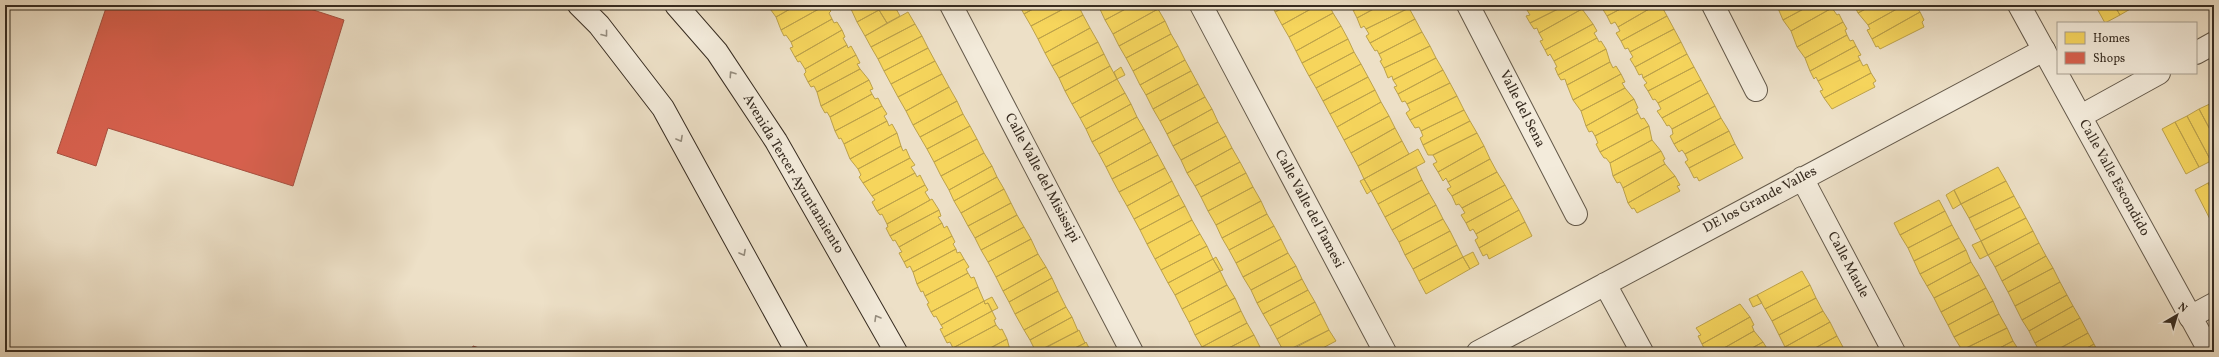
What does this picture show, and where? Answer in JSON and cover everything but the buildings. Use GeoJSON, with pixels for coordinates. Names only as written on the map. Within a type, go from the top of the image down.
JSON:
{"type":"FeatureCollection","features":[{"type":"Feature","properties":{"kind":"street"},"geometry":{"type":"LineString","coordinates":[[579,5],[599,25],[663,108],[797,352]]}},
{"type":"Feature","properties":{"kind":"street","name":"Avenida Tercer Ayuntamiento"},"geometry":{"type":"LineString","coordinates":[[676,5],[717,52],[776,141],[896,352]]}},
{"type":"Feature","properties":{"kind":"street","name":"Calle Valle del Misissipi"},"geometry":{"type":"LineString","coordinates":[[951,5],[1132,352]]}},
{"type":"Feature","properties":{"kind":"street","name":"Calle Valle del Tamesi"},"geometry":{"type":"LineString","coordinates":[[1201,5],[1385,352]]}},
{"type":"Feature","properties":{"kind":"street","name":"Valle del Sena"},"geometry":{"type":"LineString","coordinates":[[1468,5],[1576,214]]}},
{"type":"Feature","properties":{"kind":"street"},"geometry":{"type":"LineString","coordinates":[[1712,5],[1756,90]]}},
{"type":"Feature","properties":{"kind":"street","name":"Calle Valle Escondido"},"geometry":{"type":"LineString","coordinates":[[2019,5],[2057,73]]}},
{"type":"Feature","properties":{"kind":"street"},"geometry":{"type":"LineString","coordinates":[[2197,52],[2214,43]]}},
{"type":"Feature","properties":{"kind":"street","name":"DE los Grande Valles"},"geometry":{"type":"LineString","coordinates":[[1478,352],[2044,50]]}},
{"type":"Feature","properties":{"kind":"street","name":"Calle Valle Escondido"},"geometry":{"type":"LineString","coordinates":[[2057,74],[2210,352]]}},
{"type":"Feature","properties":{"kind":"street"},"geometry":{"type":"LineString","coordinates":[[2081,116],[2157,74]]}},
{"type":"Feature","properties":{"kind":"street","name":"Calle Maule"},"geometry":{"type":"LineString","coordinates":[[1802,178],[1894,352]]}},
{"type":"Feature","properties":{"kind":"street"},"geometry":{"type":"LineString","coordinates":[[1605,284],[1642,352]]}},
{"type":"Feature","properties":{"kind":"street"},"geometry":{"type":"LineString","coordinates":[[2190,317],[2214,304]]}}]}
